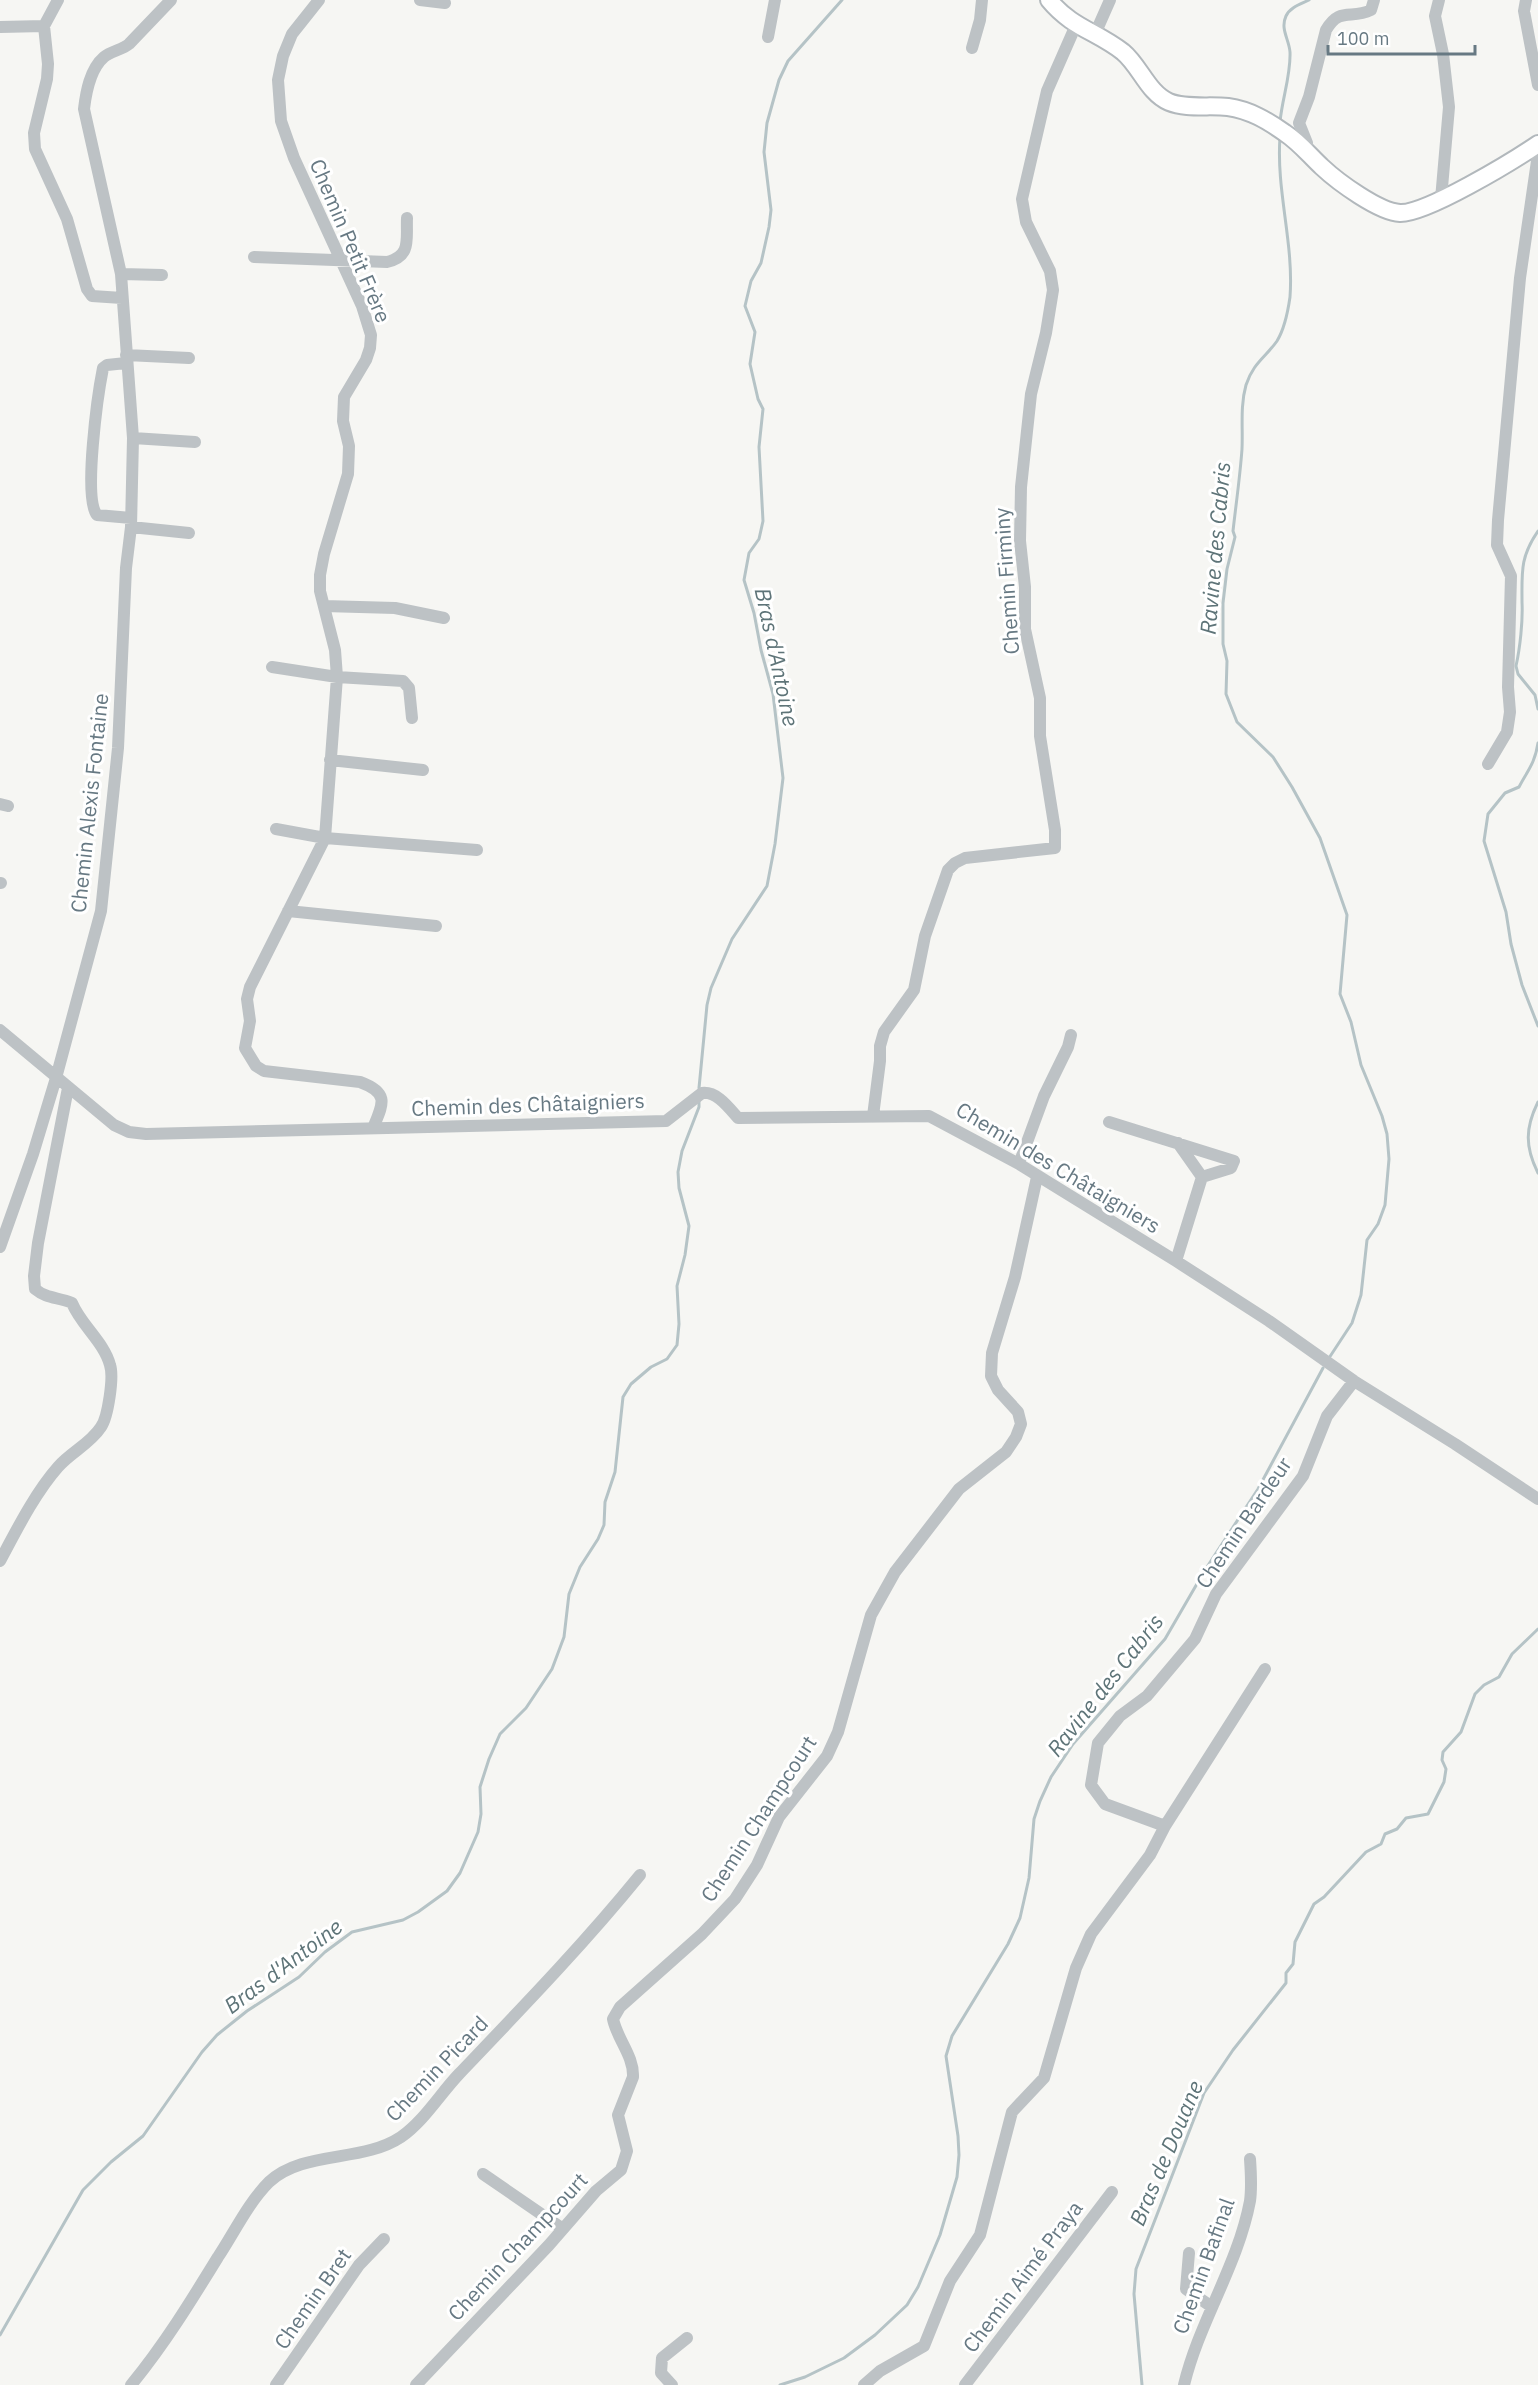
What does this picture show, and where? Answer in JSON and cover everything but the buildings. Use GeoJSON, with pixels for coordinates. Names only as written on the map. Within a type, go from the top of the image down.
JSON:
{"type":"FeatureCollection","features":[{"type":"Feature","properties":{"kind":"main road"},"geometry":{"type":"LineString","coordinates":[[1049,0],[1063,17],[1124,53],[1156,93],[1171,103],[1244,110],[1274,126],[1301,146],[1331,176],[1382,208],[1402,213],[1413,211],[1441,199],[1536,146]]}},
{"type":"Feature","properties":{"kind":"street"},"geometry":{"type":"LineString","coordinates":[[58,0],[44,26],[48,64],[47,79],[34,133],[35,149],[67,219],[87,289],[92,296],[122,298]]}},
{"type":"Feature","properties":{"kind":"street","name":"Chemin Alexis Fontaine"},"geometry":{"type":"LineString","coordinates":[[0,1247],[33,1154],[56,1078],[101,911],[118,748],[126,568],[131,522],[133,438],[121,274],[84,109],[94,70],[105,56],[129,44],[171,0]]}},
{"type":"Feature","properties":{"kind":"street","name":"Chemin Petit Frère"},"geometry":{"type":"LineString","coordinates":[[319,0],[292,34],[283,56],[278,80],[281,121],[294,158],[362,306],[371,335],[366,360],[344,397],[343,421],[349,446],[348,474],[320,575],[320,591],[335,650],[337,677],[325,838],[250,987],[247,999],[250,1022],[245,1048],[256,1066],[264,1071],[360,1082],[372,1086],[380,1093],[383,1104],[372,1128]]}},
{"type":"Feature","properties":{"kind":"street"},"geometry":{"type":"LineString","coordinates":[[420,0],[445,3]]}},
{"type":"Feature","properties":{"kind":"street"},"geometry":{"type":"LineString","coordinates":[[768,37],[775,0]]}},
{"type":"Feature","properties":{"kind":"street"},"geometry":{"type":"LineString","coordinates":[[972,48],[980,20],[982,0]]}},
{"type":"Feature","properties":{"kind":"street"},"geometry":{"type":"LineString","coordinates":[[1095,34],[1110,0]]}},
{"type":"Feature","properties":{"kind":"street"},"geometry":{"type":"LineString","coordinates":[[1301,146],[1307,143],[1299,123],[1309,97],[1326,30],[1331,22],[1346,13],[1361,14],[1371,10],[1374,0]]}},
{"type":"Feature","properties":{"kind":"street"},"geometry":{"type":"LineString","coordinates":[[1439,0],[1435,16],[1443,54],[1449,107],[1441,199]]}},
{"type":"Feature","properties":{"kind":"street"},"geometry":{"type":"LineString","coordinates":[[1526,0],[1524,11],[1538,85]]}},
{"type":"Feature","properties":{"kind":"street","name":"Chemin Firminy"},"geometry":{"type":"LineString","coordinates":[[873,1116],[880,1046],[884,1032],[914,990],[926,936],[948,870],[965,858],[1055,848],[1055,830],[1040,736],[1040,698],[1025,629],[1025,587],[1020,541],[1021,487],[1031,394],[1046,333],[1053,290],[1050,271],[1026,222],[1022,199],[1047,91],[1076,25]]}},
{"type":"Feature","properties":{"kind":"street"},"geometry":{"type":"LineString","coordinates":[[0,27],[44,26]]}},
{"type":"Feature","properties":{"kind":"street"},"geometry":{"type":"LineString","coordinates":[[1488,764],[1507,732],[1510,711],[1508,687],[1511,576],[1497,545],[1498,519],[1520,278],[1538,154],[1536,146]]}},
{"type":"Feature","properties":{"kind":"street"},"geometry":{"type":"LineString","coordinates":[[254,257],[340,258],[387,262],[400,258],[406,249],[407,218]]}},
{"type":"Feature","properties":{"kind":"street"},"geometry":{"type":"LineString","coordinates":[[121,274],[162,275]]}},
{"type":"Feature","properties":{"kind":"street"},"geometry":{"type":"LineString","coordinates":[[189,358],[126,359],[103,368],[90,499],[92,510],[97,515],[189,533]]}},
{"type":"Feature","properties":{"kind":"street"},"geometry":{"type":"LineString","coordinates":[[133,438],[195,442]]}},
{"type":"Feature","properties":{"kind":"street"},"geometry":{"type":"LineString","coordinates":[[324,606],[395,608],[444,618]]}},
{"type":"Feature","properties":{"kind":"street"},"geometry":{"type":"LineString","coordinates":[[272,667],[337,677],[403,681],[409,688],[412,718]]}},
{"type":"Feature","properties":{"kind":"street"},"geometry":{"type":"LineString","coordinates":[[330,760],[423,770]]}},
{"type":"Feature","properties":{"kind":"street"},"geometry":{"type":"LineString","coordinates":[[276,829],[325,838],[477,850]]}},
{"type":"Feature","properties":{"kind":"street"},"geometry":{"type":"LineString","coordinates":[[288,911],[436,926]]}},
{"type":"Feature","properties":{"kind":"street","name":"Chemin des Châtaigniers"},"geometry":{"type":"LineString","coordinates":[[0,1030],[100,1115],[129,1132],[146,1134],[666,1120],[702,1093],[709,1092],[721,1100],[738,1118],[929,1116],[1019,1164],[1176,1262],[1269,1321],[1354,1381],[1538,1499]]}},
{"type":"Feature","properties":{"kind":"street"},"geometry":{"type":"LineString","coordinates":[[1019,1164],[1035,1118],[1068,1047],[1071,1035]]}},
{"type":"Feature","properties":{"kind":"street"},"geometry":{"type":"LineString","coordinates":[[1,1558],[56,1469],[72,1452],[89,1441],[102,1426],[108,1404],[111,1366],[103,1349],[77,1316],[72,1303],[60,1298],[45,1297],[35,1289],[34,1282],[38,1243],[68,1088]]}},
{"type":"Feature","properties":{"kind":"street"},"geometry":{"type":"LineString","coordinates":[[1109,1122],[1234,1161],[1231,1168],[1202,1178]]}},
{"type":"Feature","properties":{"kind":"street"},"geometry":{"type":"LineString","coordinates":[[1178,1143],[1202,1178]]}},
{"type":"Feature","properties":{"kind":"street","name":"Chemin Champcourt"},"geometry":{"type":"LineString","coordinates":[[416,2385],[596,2191],[621,2170],[625,2161],[626,2142],[618,2115],[633,2077],[633,2063],[613,2019],[620,2007],[702,1934],[735,1899],[757,1865],[779,1817],[827,1756],[838,1732],[872,1615],[895,1572],[959,1489],[981,1469],[1006,1452],[1016,1437],[1021,1424],[1018,1412],[998,1390],[991,1376],[992,1353],[1015,1277],[1037,1177]]}},
{"type":"Feature","properties":{"kind":"street"},"geometry":{"type":"LineString","coordinates":[[1176,1262],[1202,1178]]}},
{"type":"Feature","properties":{"kind":"street","name":"Chemin Bardeur"},"geometry":{"type":"LineString","coordinates":[[1165,1826],[1105,1804],[1091,1785],[1098,1743],[1120,1716],[1147,1696],[1195,1639],[1216,1594],[1303,1476],[1327,1416],[1354,1381]]}},
{"type":"Feature","properties":{"kind":"street"},"geometry":{"type":"LineString","coordinates":[[864,2385],[880,2371],[924,2346],[950,2281],[980,2235],[1012,2112],[1044,2078],[1076,1968],[1091,1934],[1150,1855],[1165,1826],[1265,1669]]}},
{"type":"Feature","properties":{"kind":"street","name":"Chemin Picard"},"geometry":{"type":"LineString","coordinates":[[131,2385],[165,2340],[243,2217],[267,2185],[285,2170],[378,2148],[410,2130],[454,2079],[594,1931],[640,1875]]}},
{"type":"Feature","properties":{"kind":"street","name":"Chemin Bafinal"},"geometry":{"type":"LineString","coordinates":[[1184,2385],[1198,2339],[1236,2248],[1250,2202],[1250,2159]]}},
{"type":"Feature","properties":{"kind":"street"},"geometry":{"type":"LineString","coordinates":[[483,2174],[563,2229]]}},
{"type":"Feature","properties":{"kind":"street","name":"Chemin Aimé Praya"},"geometry":{"type":"LineString","coordinates":[[965,2385],[1112,2192]]}},
{"type":"Feature","properties":{"kind":"street","name":"Chemin Bret"},"geometry":{"type":"LineString","coordinates":[[276,2385],[359,2265],[384,2239]]}},
{"type":"Feature","properties":{"kind":"street"},"geometry":{"type":"LineString","coordinates":[[1189,2253],[1186,2289],[1212,2307]]}},
{"type":"Feature","properties":{"kind":"street"},"geometry":{"type":"LineString","coordinates":[[672,2385],[661,2373],[662,2358],[687,2338]]}},
{"type":"Feature","properties":{"kind":"waterway","name":"Bras d'Antoine"},"geometry":{"type":"LineString","coordinates":[[699,1088],[707,1005],[711,988],[732,939],[767,886],[783,778],[773,694],[744,580],[749,553],[759,539],[763,521],[759,447],[763,409],[758,399],[750,364],[755,332],[745,306],[751,281],[761,263],[769,227],[771,210],[764,152],[767,123],[779,80],[788,61],[842,0]]}},
{"type":"Feature","properties":{"kind":"waterway","name":"Ravine des Cabris"},"geometry":{"type":"LineString","coordinates":[[1280,122],[1290,61],[1284,21],[1290,10],[1309,0]]}},
{"type":"Feature","properties":{"kind":"waterway","name":"Ravine des Cabris"},"geometry":{"type":"LineString","coordinates":[[1280,137],[1280,177],[1290,257],[1290,297],[1280,336],[1252,371],[1244,393],[1241,459],[1233,531],[1235,537],[1227,569],[1223,603],[1223,644],[1227,661],[1226,694],[1237,722],[1273,757],[1292,787],[1320,838],[1347,915],[1340,994],[1351,1022],[1361,1065],[1387,1134],[1389,1159],[1385,1205],[1378,1224],[1367,1240],[1361,1295],[1352,1323],[1329,1358]]}},
{"type":"Feature","properties":{"kind":"waterway","name":"Bras de Douane"},"geometry":{"type":"LineString","coordinates":[[1538,531],[1528,549],[1523,565],[1522,626],[1516,666],[1518,674],[1535,695],[1538,709]]}},
{"type":"Feature","properties":{"kind":"waterway","name":"Bras de Douane"},"geometry":{"type":"LineString","coordinates":[[1538,743],[1533,761],[1519,787],[1505,793],[1488,814],[1484,841],[1506,912],[1511,944],[1522,985],[1538,1026]]}},
{"type":"Feature","properties":{"kind":"waterway","name":"Bras d'Antoine"},"geometry":{"type":"LineString","coordinates":[[0,2335],[83,2190],[111,2162],[143,2136],[202,2052],[217,2035],[247,2011],[299,1977],[325,1952],[352,1932],[403,1920],[418,1912],[447,1891],[460,1873],[478,1832],[481,1814],[480,1787],[489,1759],[500,1734],[526,1708],[552,1669],[564,1637],[569,1594],[580,1567],[604,1525],[605,1502],[615,1472],[623,1397],[631,1384],[651,1367],[667,1359],[677,1345],[679,1324],[677,1286],[689,1226],[679,1188],[678,1172],[682,1151],[699,1107],[699,1100]]}},
{"type":"Feature","properties":{"kind":"waterway","name":"Bras de Douane"},"geometry":{"type":"LineString","coordinates":[[1538,1102],[1531,1120],[1528,1138],[1538,1173]]}},
{"type":"Feature","properties":{"kind":"waterway","name":"Ravine des Cabris"},"geometry":{"type":"LineString","coordinates":[[780,2385],[805,2377],[844,2358],[875,2335],[907,2305],[918,2287],[940,2235],[957,2177],[958,2136],[946,2056],[952,2036],[1008,1944],[1020,1918],[1029,1878],[1034,1819],[1040,1801],[1051,1777],[1073,1744],[1165,1639],[1205,1570],[1258,1489],[1323,1368]]}},
{"type":"Feature","properties":{"kind":"waterway","name":"Bras de Douane"},"geometry":{"type":"LineString","coordinates":[[1142,2385],[1134,2294],[1136,2269],[1204,2093],[1233,2050],[1286,1983],[1286,1973],[1293,1964],[1295,1942],[1314,1904],[1324,1897],[1366,1852],[1381,1844],[1385,1834],[1397,1829],[1406,1818],[1428,1814],[1444,1782],[1446,1769],[1442,1760],[1443,1752],[1461,1732],[1475,1694],[1484,1685],[1499,1677],[1512,1654],[1538,1629]]}}]}
